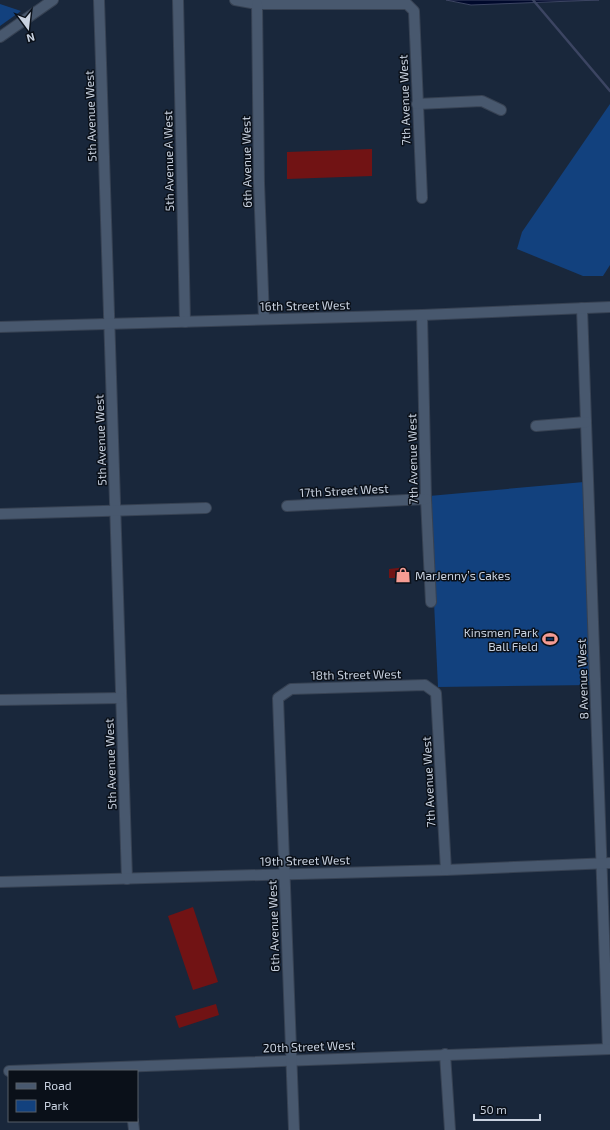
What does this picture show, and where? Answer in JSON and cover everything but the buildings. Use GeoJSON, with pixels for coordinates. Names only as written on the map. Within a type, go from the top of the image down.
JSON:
{"type":"FeatureCollection","features":[{"type":"Feature","properties":{"kind":"street"},"geometry":{"type":"LineString","coordinates":[[0,37],[53,0]]}},
{"type":"Feature","properties":{"kind":"street","name":"5th Avenue West"},"geometry":{"type":"LineString","coordinates":[[99,0],[127,879]]}},
{"type":"Feature","properties":{"kind":"street","name":"5th Avenue A West"},"geometry":{"type":"LineString","coordinates":[[178,0],[185,322]]}},
{"type":"Feature","properties":{"kind":"street"},"geometry":{"type":"LineString","coordinates":[[235,0],[257,4]]}},
{"type":"Feature","properties":{"kind":"street","name":"7th Avenue West"},"geometry":{"type":"LineString","coordinates":[[257,4],[407,4],[414,11],[422,198]]}},
{"type":"Feature","properties":{"kind":"street","name":"6th Avenue West"},"geometry":{"type":"LineString","coordinates":[[257,4],[258,183],[264,319]]}},
{"type":"Feature","properties":{"kind":"street"},"geometry":{"type":"LineString","coordinates":[[417,104],[482,101],[501,110]]}},
{"type":"Feature","properties":{"kind":"street","name":"8 Avenue West"},"geometry":{"type":"LineString","coordinates":[[582,308],[606,863],[609,1049]]}},
{"type":"Feature","properties":{"kind":"street","name":"16th Street West"},"geometry":{"type":"LineString","coordinates":[[0,327],[110,325],[610,308]]}},
{"type":"Feature","properties":{"kind":"street","name":"7th Avenue West"},"geometry":{"type":"LineString","coordinates":[[422,315],[426,499],[431,602]]}},
{"type":"Feature","properties":{"kind":"street"},"geometry":{"type":"LineString","coordinates":[[536,426],[586,422]]}},
{"type":"Feature","properties":{"kind":"street","name":"17th Street West"},"geometry":{"type":"LineString","coordinates":[[287,506],[426,499]]}},
{"type":"Feature","properties":{"kind":"street"},"geometry":{"type":"LineString","coordinates":[[0,514],[206,508]]}},
{"type":"Feature","properties":{"kind":"street","name":"18th Street West"},"geometry":{"type":"LineString","coordinates":[[278,698],[292,689],[425,685],[436,693]]}},
{"type":"Feature","properties":{"kind":"street","name":"7th Avenue West"},"geometry":{"type":"LineString","coordinates":[[436,693],[446,870]]}},
{"type":"Feature","properties":{"kind":"street"},"geometry":{"type":"LineString","coordinates":[[0,700],[121,698]]}},
{"type":"Feature","properties":{"kind":"street","name":"6th Avenue West"},"geometry":{"type":"LineString","coordinates":[[278,698],[294,1130]]}},
{"type":"Feature","properties":{"kind":"street","name":"19th Street West"},"geometry":{"type":"LineString","coordinates":[[0,882],[446,870],[606,863]]}},
{"type":"Feature","properties":{"kind":"street","name":"20th Street West"},"geometry":{"type":"LineString","coordinates":[[70,1070],[131,1069],[292,1060],[445,1054],[609,1049]]}},
{"type":"Feature","properties":{"kind":"street"},"geometry":{"type":"LineString","coordinates":[[445,1054],[450,1130]]}},
{"type":"Feature","properties":{"kind":"green space"},"geometry":{"type":"Polygon","coordinates":[[[0,4],[21,11],[0,26],[0,4]]]}},
{"type":"Feature","properties":{"kind":"green space"},"geometry":{"type":"Polygon","coordinates":[[[610,104],[610,265],[603,276],[583,276],[517,249],[522,232],[610,104]]]}},
{"type":"Feature","properties":{"kind":"green space"},"geometry":{"type":"Polygon","coordinates":[[[584,482],[593,685],[438,687],[429,496],[584,482]]]}},
{"type":"Feature","properties":{"kind":"shaded area"},"geometry":{"type":"Polygon","coordinates":[[[446,0],[599,0],[471,5],[446,0]]]}},
{"type":"Feature","properties":{"kind":"waterway"},"geometry":{"type":"LineString","coordinates":[[533,0],[610,91]]}},
{"type":"Feature","properties":{"kind":"place","name":"MarJenny’s Cakes"},"geometry":{"type":"Point","coordinates":[403,575]}},
{"type":"Feature","properties":{"kind":"place","name":"Kinsmen Park Ball Field"},"geometry":{"type":"Point","coordinates":[550,639]}}]}
